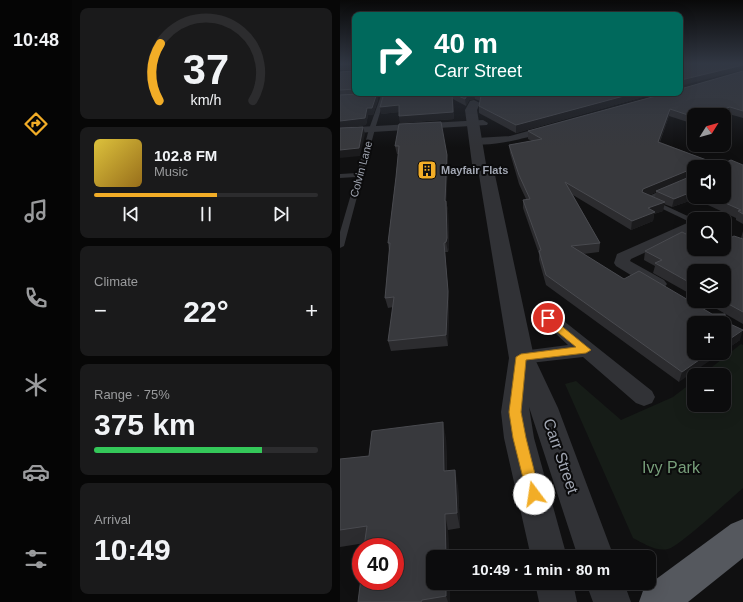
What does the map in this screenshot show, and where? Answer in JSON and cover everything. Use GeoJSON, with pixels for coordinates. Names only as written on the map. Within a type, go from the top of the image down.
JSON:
{"type":"FeatureCollection","features":[{"type":"Feature","properties":{"kind":"highway"},"geometry":{"type":"LineString","coordinates":[[658,602],[743,536]]}},
{"type":"Feature","properties":{"kind":"street","name":"Carr Street"},"geometry":{"type":"LineString","coordinates":[[473,98],[471,110],[478,124],[481,141],[479,164],[487,175],[521,357],[544,408],[594,550]]}},
{"type":"Feature","properties":{"kind":"street"},"geometry":{"type":"LineString","coordinates":[[340,131],[478,124]]}},
{"type":"Feature","properties":{"kind":"street"},"geometry":{"type":"LineString","coordinates":[[481,141],[511,139],[562,124]]}},
{"type":"Feature","properties":{"kind":"street"},"geometry":{"type":"LineString","coordinates":[[669,291],[622,263],[623,257],[687,226]]}},
{"type":"Feature","properties":{"kind":"street"},"geometry":{"type":"LineString","coordinates":[[548,318],[644,397]]}},
{"type":"Feature","properties":{"kind":"street"},"geometry":{"type":"LineString","coordinates":[[521,357],[586,350]]}},
{"type":"Feature","properties":{"kind":"street","name":"Carr Street"},"geometry":{"type":"LineString","coordinates":[[521,357],[515,412],[519,438],[547,550]]}},
{"type":"Feature","properties":{"kind":"street"},"geometry":{"type":"LineString","coordinates":[[555,590],[558,602]]}},
{"type":"Feature","properties":{"kind":"street"},"geometry":{"type":"LineString","coordinates":[[608,590],[612,602]]}},
{"type":"Feature","properties":{"kind":"lane"},"geometry":{"type":"LineString","coordinates":[[375,97],[379,96]]}},
{"type":"Feature","properties":{"kind":"lane","name":"Colvin Lane"},"geometry":{"type":"LineString","coordinates":[[340,246],[372,129],[383,96]]}},
{"type":"Feature","properties":{"kind":"lane"},"geometry":{"type":"LineString","coordinates":[[340,176],[359,175]]}},
{"type":"Feature","properties":{"kind":"lane"},"geometry":{"type":"LineString","coordinates":[[673,187],[644,199],[687,220]]}},
{"type":"Feature","properties":{"kind":"lane"},"geometry":{"type":"LineString","coordinates":[[731,240],[743,246]]}},
{"type":"Feature","properties":{"kind":"green space","name":"Ivy Park"},"geometry":{"type":"Polygon","coordinates":[[[741,344],[743,345],[743,488],[683,540],[668,549],[663,550],[654,548],[633,538],[565,384],[576,381],[621,420],[673,397],[687,386],[687,412],[731,412],[731,368],[711,368],[721,360],[731,360],[731,352],[741,344]]]}},
{"type":"Feature","properties":{"kind":"building"},"geometry":{"type":"Polygon","coordinates":[[[683,91],[743,91],[743,111],[730,107],[687,108],[687,115],[670,109],[658,142],[707,160],[687,160],[687,171],[643,189],[642,192],[665,202],[648,208],[655,212],[632,221],[565,182],[600,243],[571,246],[624,279],[639,271],[687,299],[687,308],[702,308],[712,314],[725,314],[725,316],[687,316],[687,360],[699,360],[682,372],[546,275],[539,251],[541,250],[523,200],[530,199],[519,175],[509,145],[542,139],[528,131],[656,96],[683,96],[683,91]]]}},
{"type":"Feature","properties":{"kind":"building"},"geometry":{"type":"Polygon","coordinates":[[[340,95],[376,96],[372,108],[367,108],[365,118],[340,121],[340,95]]]}},
{"type":"Feature","properties":{"kind":"building"},"geometry":{"type":"Polygon","coordinates":[[[383,96],[452,96],[453,112],[399,116],[399,105],[380,107],[383,96]]]}},
{"type":"Feature","properties":{"kind":"building"},"geometry":{"type":"Polygon","coordinates":[[[458,96],[467,96],[465,99],[458,96]]]}},
{"type":"Feature","properties":{"kind":"building"},"geometry":{"type":"Polygon","coordinates":[[[481,96],[624,96],[516,125],[479,106],[481,96]]]}},
{"type":"Feature","properties":{"kind":"building"},"geometry":{"type":"Polygon","coordinates":[[[441,122],[447,155],[445,201],[447,238],[446,242],[444,243],[448,291],[446,335],[388,341],[394,297],[385,298],[390,243],[388,243],[399,146],[395,146],[399,124],[441,122]]]}},
{"type":"Feature","properties":{"kind":"building"},"geometry":{"type":"Polygon","coordinates":[[[363,127],[359,148],[340,150],[340,128],[363,127]]]}},
{"type":"Feature","properties":{"kind":"building"},"geometry":{"type":"Polygon","coordinates":[[[731,160],[743,165],[743,214],[738,211],[741,210],[728,204],[731,204],[731,160]]]}},
{"type":"Feature","properties":{"kind":"building"},"geometry":{"type":"Polygon","coordinates":[[[687,178],[687,194],[674,199],[656,191],[687,178]]]}},
{"type":"Feature","properties":{"kind":"building"},"geometry":{"type":"Polygon","coordinates":[[[682,232],[687,234],[687,256],[731,256],[731,238],[734,236],[743,239],[743,312],[731,305],[731,264],[687,264],[687,281],[655,263],[662,260],[645,251],[682,232]]]}},
{"type":"Feature","properties":{"kind":"building"},"geometry":{"type":"Polygon","coordinates":[[[731,324],[743,330],[731,338],[731,324]]]}},
{"type":"Feature","properties":{"kind":"building"},"geometry":{"type":"Polygon","coordinates":[[[443,422],[444,471],[455,470],[457,513],[445,514],[446,550],[426,550],[426,590],[446,590],[446,596],[422,600],[421,602],[358,602],[360,590],[404,590],[404,538],[365,538],[367,526],[340,530],[340,459],[369,456],[372,431],[443,422]]]}},
{"type":"Feature","properties":{"kind":"place","name":"Mayfair Flats"},"geometry":{"type":"Point","coordinates":[427,170]}},
{"type":"Feature","properties":{"kind":"route"},"geometry":{"type":"LineString","coordinates":[[534,494],[519,438],[515,412],[521,357],[586,350],[548,318]]}}]}
